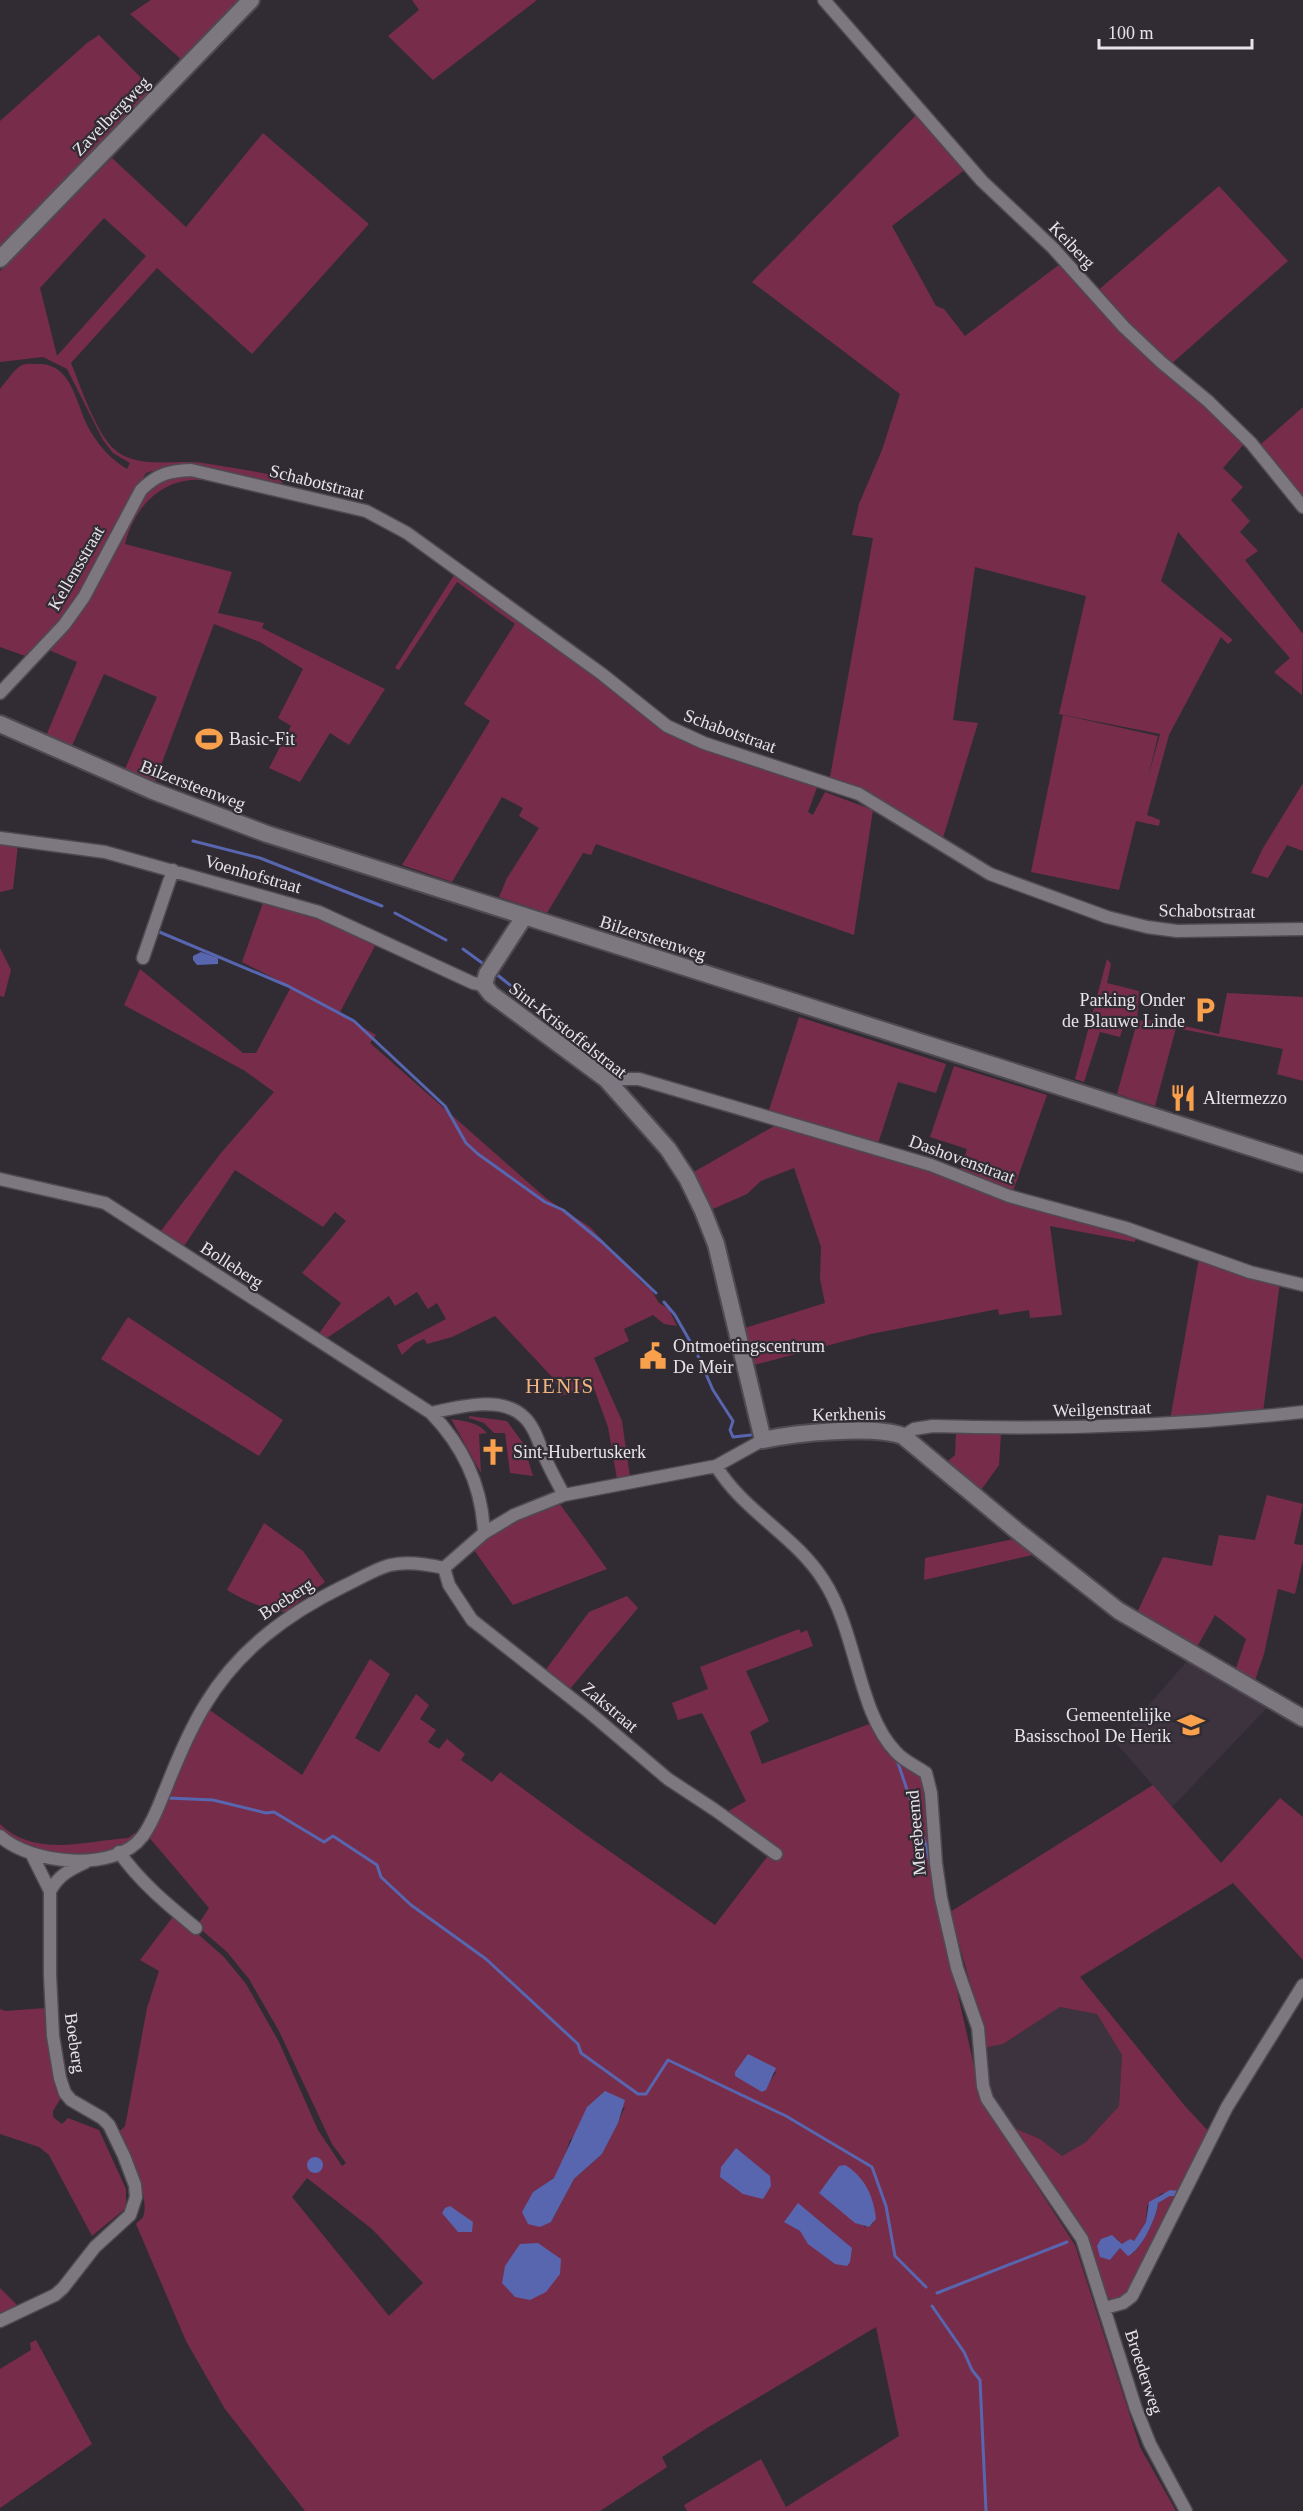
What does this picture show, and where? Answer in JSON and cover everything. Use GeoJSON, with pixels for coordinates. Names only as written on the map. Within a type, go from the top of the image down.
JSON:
{"type":"FeatureCollection","features":[{"type":"Feature","properties":{"kind":"main road","name":"Zavelbergweg"},"geometry":{"type":"LineString","coordinates":[[0,260],[251,0]]}},
{"type":"Feature","properties":{"kind":"main road","name":"Bilzersteenweg"},"geometry":{"type":"LineString","coordinates":[[0,724],[107,772],[217,816],[524,917],[1303,1164]]}},
{"type":"Feature","properties":{"kind":"main road","name":"Sint-Kristoffelstraat"},"geometry":{"type":"LineString","coordinates":[[524,917],[487,974],[484,985],[491,994],[606,1079],[668,1149],[687,1178],[703,1211],[726,1282],[763,1440]]}},
{"type":"Feature","properties":{"kind":"main road","name":"Kerkhenis"},"geometry":{"type":"LineString","coordinates":[[763,1440],[871,1430],[892,1432],[903,1436],[1016,1530],[1119,1611],[1303,1718]]}},
{"type":"Feature","properties":{"kind":"street","name":"Keiberg"},"geometry":{"type":"LineString","coordinates":[[824,0],[982,181],[1053,248],[1124,327],[1161,362],[1208,400],[1251,444],[1303,507]]}},
{"type":"Feature","properties":{"kind":"street","name":"Schabotstraat"},"geometry":{"type":"LineString","coordinates":[[150,482],[170,471],[191,470],[366,511],[406,533],[602,674],[666,726],[704,743],[859,794],[976,865],[1043,895],[1107,917],[1147,927],[1176,930],[1303,929]]}},
{"type":"Feature","properties":{"kind":"street","name":"Kellensstraat"},"geometry":{"type":"LineString","coordinates":[[0,693],[64,625],[84,597],[141,490],[150,482]]}},
{"type":"Feature","properties":{"kind":"street","name":"Voenhofstraat"},"geometry":{"type":"LineString","coordinates":[[0,838],[105,852],[319,912],[473,983],[484,985]]}},
{"type":"Feature","properties":{"kind":"street"},"geometry":{"type":"LineString","coordinates":[[143,958],[173,870]]}},
{"type":"Feature","properties":{"kind":"street","name":"Dashovenstraat"},"geometry":{"type":"LineString","coordinates":[[606,1079],[639,1079],[932,1165],[1009,1196],[1126,1228],[1250,1272],[1303,1285]]}},
{"type":"Feature","properties":{"kind":"street","name":"Bolleberg"},"geometry":{"type":"LineString","coordinates":[[0,1179],[105,1203],[431,1413],[448,1430],[472,1472],[483,1515],[484,1533]]}},
{"type":"Feature","properties":{"kind":"street"},"geometry":{"type":"LineString","coordinates":[[431,1413],[486,1405],[501,1406],[517,1411],[530,1424],[564,1495]]}},
{"type":"Feature","properties":{"kind":"street","name":"Weilgenstraat"},"geometry":{"type":"LineString","coordinates":[[903,1436],[914,1429],[933,1426],[1080,1429],[1170,1425],[1303,1412]]}},
{"type":"Feature","properties":{"kind":"street","name":"Kerkhenis"},"geometry":{"type":"LineString","coordinates":[[444,1568],[484,1533],[514,1515],[564,1495],[716,1466],[763,1440]]}},
{"type":"Feature","properties":{"kind":"street","name":"Merebeemd"},"geometry":{"type":"LineString","coordinates":[[716,1466],[726,1482],[748,1507],[810,1562],[823,1579],[843,1616],[872,1714],[896,1752],[926,1773],[931,1792],[941,1898],[957,1968],[978,2028],[987,2098],[1082,2239]]}},
{"type":"Feature","properties":{"kind":"street","name":"Boeberg"},"geometry":{"type":"LineString","coordinates":[[50,1891],[56,1880],[65,1872],[86,1862],[134,1846],[143,1837],[205,1705],[227,1673],[254,1643],[284,1619],[307,1605],[390,1565],[417,1564],[444,1568]]}},
{"type":"Feature","properties":{"kind":"street","name":"Zakstraat"},"geometry":{"type":"LineString","coordinates":[[444,1568],[449,1585],[471,1620],[589,1712],[668,1779],[776,1854]]}},
{"type":"Feature","properties":{"kind":"street","name":"Boeberg"},"geometry":{"type":"LineString","coordinates":[[0,1836],[16,1848],[32,1855],[86,1862]]}},
{"type":"Feature","properties":{"kind":"street"},"geometry":{"type":"LineString","coordinates":[[119,1852],[131,1869],[161,1899],[196,1928]]}},
{"type":"Feature","properties":{"kind":"street","name":"Boeberg"},"geometry":{"type":"LineString","coordinates":[[0,2321],[55,2295],[63,2288],[95,2247],[130,2215],[136,2198],[135,2185],[109,2125],[102,2118],[71,2100],[65,2093],[60,2078],[53,2036],[50,1891],[32,1855]]}},
{"type":"Feature","properties":{"kind":"street"},"geometry":{"type":"LineString","coordinates":[[1105,2308],[1123,2303],[1132,2296],[1227,2107],[1303,1985]]}},
{"type":"Feature","properties":{"kind":"street","name":"Broederweg"},"geometry":{"type":"LineString","coordinates":[[1082,2239],[1146,2435],[1186,2511]]}},
{"type":"Feature","properties":{"kind":"shaded area"},"geometry":{"type":"Polygon","coordinates":[[[151,0],[240,0],[182,60],[130,14],[151,0]]]}},
{"type":"Feature","properties":{"kind":"shaded area"},"geometry":{"type":"Polygon","coordinates":[[[412,0],[537,0],[433,80],[388,36],[419,10],[412,0]]]}},
{"type":"Feature","properties":{"kind":"shaded area"},"geometry":{"type":"Polygon","coordinates":[[[99,35],[154,91],[0,249],[0,121],[87,43],[99,35]]]}},
{"type":"Feature","properties":{"kind":"shaded area"},"geometry":{"type":"Polygon","coordinates":[[[919,112],[967,168],[892,226],[936,306],[944,309],[965,336],[1060,264],[1245,443],[1223,468],[1243,487],[1231,500],[1250,521],[1240,532],[1258,551],[1245,560],[1303,634],[1302,695],[1274,672],[1290,658],[1178,532],[1161,581],[1233,640],[1228,644],[1221,637],[1169,735],[1147,815],[1160,820],[1159,826],[1136,821],[1119,890],[1031,872],[1063,715],[1158,736],[1148,778],[1160,734],[1059,714],[1086,596],[975,567],[953,720],[978,723],[942,841],[862,792],[830,777],[873,538],[852,535],[859,504],[882,450],[900,394],[752,282],[919,112]]]}},
{"type":"Feature","properties":{"kind":"shaded area"},"geometry":{"type":"Polygon","coordinates":[[[263,133],[369,224],[252,354],[157,268],[71,363],[101,432],[107,442],[123,455],[145,462],[192,462],[254,471],[284,477],[282,484],[197,468],[180,467],[146,473],[68,614],[28,657],[0,647],[0,389],[16,369],[24,364],[51,366],[66,378],[87,425],[99,444],[127,469],[130,463],[113,453],[103,440],[67,369],[43,357],[0,362],[0,271],[112,158],[186,227],[263,133]],[[104,218],[40,288],[57,356],[146,256],[104,218]]]}},
{"type":"Feature","properties":{"kind":"shaded area"},"geometry":{"type":"Polygon","coordinates":[[[1219,186],[1288,261],[1170,365],[1095,293],[1219,186]]]}},
{"type":"Feature","properties":{"kind":"shaded area"},"geometry":{"type":"Polygon","coordinates":[[[1303,407],[1303,498],[1260,445],[1303,407]]]}},
{"type":"Feature","properties":{"kind":"shaded area"},"geometry":{"type":"Polygon","coordinates":[[[174,473],[231,484],[198,480],[168,486],[148,500],[134,520],[125,544],[232,572],[218,613],[264,623],[262,628],[385,689],[349,745],[330,733],[300,782],[269,768],[291,726],[278,718],[303,669],[260,642],[214,624],[154,784],[124,771],[157,697],[104,674],[71,748],[46,736],[77,662],[49,650],[80,611],[137,498],[174,473]]]}},
{"type":"Feature","properties":{"kind":"shaded area"},"geometry":{"type":"Polygon","coordinates":[[[456,572],[654,721],[819,782],[808,812],[813,815],[825,792],[873,810],[854,935],[596,844],[591,855],[583,853],[547,913],[499,897],[507,878],[539,828],[519,816],[523,808],[502,797],[452,882],[402,865],[490,721],[464,704],[515,624],[457,582],[399,670],[395,668],[456,572]]]}},
{"type":"Feature","properties":{"kind":"shaded area"},"geometry":{"type":"Polygon","coordinates":[[[1303,783],[1303,851],[1287,845],[1268,878],[1251,873],[1263,848],[1303,783]]]}},
{"type":"Feature","properties":{"kind":"shaded area"},"geometry":{"type":"Polygon","coordinates":[[[0,842],[18,845],[13,889],[0,892],[0,842]]]}},
{"type":"Feature","properties":{"kind":"shaded area"},"geometry":{"type":"Polygon","coordinates":[[[264,900],[302,912],[376,944],[339,1014],[376,1035],[370,1043],[547,1199],[590,1227],[651,1290],[659,1303],[668,1308],[677,1326],[664,1324],[653,1315],[624,1329],[629,1341],[594,1358],[622,1421],[630,1477],[617,1479],[608,1427],[592,1383],[591,1388],[560,1396],[554,1379],[495,1316],[452,1337],[427,1344],[424,1339],[415,1343],[402,1355],[397,1345],[446,1319],[437,1303],[428,1309],[417,1292],[395,1306],[389,1296],[324,1340],[318,1335],[341,1303],[302,1273],[346,1221],[335,1212],[323,1227],[235,1170],[184,1246],[160,1232],[221,1153],[274,1092],[245,1071],[124,1005],[140,969],[243,1053],[256,1053],[291,987],[242,962],[264,900]]]}},
{"type":"Feature","properties":{"kind":"shaded area"},"geometry":{"type":"Polygon","coordinates":[[[0,948],[11,970],[4,997],[0,996],[0,948]]]}},
{"type":"Feature","properties":{"kind":"shaded area"},"geometry":{"type":"Polygon","coordinates":[[[1107,959],[1111,964],[1107,983],[1139,991],[1137,1021],[1159,1020],[1219,1034],[1227,993],[1303,997],[1303,1081],[1277,1074],[1283,1049],[1176,1028],[1155,1106],[1117,1094],[1136,1026],[1124,1024],[1120,1037],[1100,1032],[1084,1082],[1075,1079],[1107,959]]]}},
{"type":"Feature","properties":{"kind":"shaded area"},"geometry":{"type":"Polygon","coordinates":[[[799,1017],[946,1064],[936,1093],[898,1082],[877,1147],[768,1113],[799,1017]]]}},
{"type":"Feature","properties":{"kind":"shaded area"},"geometry":{"type":"Polygon","coordinates":[[[954,1066],[1047,1095],[1013,1191],[959,1174],[967,1149],[930,1137],[954,1066]]]}},
{"type":"Feature","properties":{"kind":"shaded area"},"geometry":{"type":"Polygon","coordinates":[[[776,1125],[1136,1234],[1135,1242],[1050,1226],[1062,1315],[1030,1318],[1029,1310],[999,1315],[998,1309],[871,1334],[754,1365],[745,1328],[825,1303],[820,1279],[821,1247],[794,1168],[761,1181],[747,1194],[713,1209],[692,1173],[776,1125]]]}},
{"type":"Feature","properties":{"kind":"shaded area"},"geometry":{"type":"Polygon","coordinates":[[[1199,1258],[1280,1282],[1263,1412],[1170,1420],[1199,1258]]]}},
{"type":"Feature","properties":{"kind":"shaded area"},"geometry":{"type":"Polygon","coordinates":[[[128,1317],[283,1420],[259,1456],[101,1359],[128,1317]]]}},
{"type":"Feature","properties":{"kind":"shaded area"},"geometry":{"type":"Polygon","coordinates":[[[469,1416],[507,1421],[523,1443],[533,1476],[510,1473],[505,1433],[494,1433],[484,1423],[469,1418],[469,1416]]]}},
{"type":"Feature","properties":{"kind":"shaded area"},"geometry":{"type":"Polygon","coordinates":[[[451,1419],[475,1424],[487,1433],[479,1434],[481,1473],[451,1419]]]}},
{"type":"Feature","properties":{"kind":"shaded area"},"geometry":{"type":"Polygon","coordinates":[[[956,1431],[1001,1433],[999,1465],[981,1490],[948,1461],[955,1455],[956,1431]]]}},
{"type":"Feature","properties":{"kind":"shaded area"},"geometry":{"type":"Polygon","coordinates":[[[1267,1495],[1303,1504],[1294,1544],[1303,1545],[1303,1560],[1295,1594],[1278,1589],[1264,1654],[1254,1683],[1235,1671],[1246,1639],[1215,1615],[1196,1649],[1136,1615],[1163,1557],[1212,1566],[1219,1535],[1255,1540],[1267,1495]]]}},
{"type":"Feature","properties":{"kind":"shaded area"},"geometry":{"type":"Polygon","coordinates":[[[559,1503],[607,1569],[513,1605],[474,1550],[514,1523],[559,1503]]]}},
{"type":"Feature","properties":{"kind":"shaded area"},"geometry":{"type":"Polygon","coordinates":[[[264,1523],[303,1551],[325,1582],[285,1612],[255,1604],[227,1590],[264,1523]]]}},
{"type":"Feature","properties":{"kind":"shaded area"},"geometry":{"type":"Polygon","coordinates":[[[1018,1538],[1037,1554],[924,1580],[925,1558],[1018,1538]]]}},
{"type":"Feature","properties":{"kind":"shaded area"},"geometry":{"type":"Polygon","coordinates":[[[627,1596],[638,1608],[569,1690],[544,1672],[589,1612],[627,1596]]]}},
{"type":"Feature","properties":{"kind":"shaded area"},"geometry":{"type":"Polygon","coordinates":[[[799,1629],[801,1633],[807,1630],[813,1646],[746,1671],[769,1721],[750,1732],[762,1764],[872,1723],[921,1775],[924,1781],[936,1898],[982,2101],[1075,2245],[1140,2447],[1176,2511],[687,2511],[684,2505],[761,2459],[786,2507],[899,2436],[876,2327],[662,2457],[667,2467],[600,2511],[305,2511],[225,2409],[186,2341],[136,2224],[143,2217],[144,2198],[128,2150],[119,2132],[125,2126],[147,2008],[159,1971],[140,1960],[175,1914],[224,1957],[246,1984],[279,2042],[318,2130],[342,2166],[346,2163],[332,2144],[279,2031],[249,1979],[227,1952],[197,1926],[209,1908],[148,1836],[208,1709],[302,1775],[370,1659],[390,1674],[355,1738],[379,1752],[416,1694],[429,1705],[420,1719],[436,1730],[428,1742],[439,1749],[447,1739],[465,1754],[461,1760],[492,1782],[500,1772],[715,1925],[770,1853],[725,1813],[746,1801],[702,1713],[678,1720],[672,1703],[708,1689],[700,1667],[799,1629]],[[776,2072],[739,2077],[763,2092],[776,2072]],[[625,2107],[570,2140],[561,2167],[554,2178],[533,2192],[523,2212],[551,2222],[574,2179],[602,2154],[625,2107]],[[852,2170],[864,2227],[873,2224],[867,2188],[852,2170]],[[307,2178],[292,2197],[389,2316],[423,2283],[372,2229],[307,2178]]]}},
{"type":"Feature","properties":{"kind":"shaded area","name":"Gemeentelijke Basisschool De Herik"},"geometry":{"type":"Polygon","coordinates":[[[1187,1661],[1268,1707],[1172,1807],[1116,1743],[1187,1661]]]}},
{"type":"Feature","properties":{"kind":"shaded area"},"geometry":{"type":"Polygon","coordinates":[[[1153,1785],[1221,1863],[1280,1798],[1303,1817],[1303,1960],[1233,1883],[1080,1977],[1185,2106],[1210,2133],[1128,2295],[1109,2302],[1098,2274],[1011,2127],[1040,2139],[1062,2156],[1086,2142],[1119,2106],[1122,2055],[1097,2014],[1060,2007],[1003,2044],[984,2048],[982,2025],[950,1912],[1153,1785]],[[1162,2193],[1147,2206],[1146,2222],[1134,2241],[1122,2244],[1116,2238],[1110,2260],[1120,2248],[1132,2254],[1136,2250],[1152,2223],[1158,2203],[1170,2196],[1162,2193]]]}},
{"type":"Feature","properties":{"kind":"shaded area"},"geometry":{"type":"Polygon","coordinates":[[[0,1824],[29,1841],[45,1844],[78,1844],[128,1838],[135,1833],[138,1837],[104,1854],[80,1858],[68,1857],[30,1848],[0,1830],[0,1824]]]}},
{"type":"Feature","properties":{"kind":"shaded area"},"geometry":{"type":"Polygon","coordinates":[[[1060,2007],[1097,2014],[1122,2055],[1119,2106],[1086,2142],[1062,2156],[1040,2139],[1011,2127],[988,2096],[984,2048],[1003,2044],[1060,2007]]]}},
{"type":"Feature","properties":{"kind":"shaded area"},"geometry":{"type":"Polygon","coordinates":[[[45,2008],[54,2079],[61,2098],[53,2111],[53,2117],[62,2124],[68,2118],[99,2130],[126,2189],[126,2208],[92,2236],[49,2155],[39,2147],[0,2134],[0,2009],[5,2011],[45,2008]]]}},
{"type":"Feature","properties":{"kind":"shaded area"},"geometry":{"type":"Polygon","coordinates":[[[0,2288],[19,2307],[0,2317],[0,2288]]]}},
{"type":"Feature","properties":{"kind":"shaded area"},"geometry":{"type":"Polygon","coordinates":[[[36,2340],[92,2444],[0,2508],[0,2369],[31,2350],[30,2343],[36,2340]]]}},
{"type":"Feature","properties":{"kind":"water"},"geometry":{"type":"Polygon","coordinates":[[[201,952],[218,958],[218,964],[197,965],[193,956],[201,952]]]}},
{"type":"Feature","properties":{"kind":"water"},"geometry":{"type":"Polygon","coordinates":[[[748,2054],[776,2068],[766,2090],[762,2092],[735,2076],[735,2072],[748,2054]]]}},
{"type":"Feature","properties":{"kind":"water"},"geometry":{"type":"Polygon","coordinates":[[[605,2091],[625,2100],[618,2123],[602,2154],[574,2179],[551,2222],[540,2227],[528,2224],[522,2212],[533,2192],[554,2178],[587,2107],[605,2091]]]}},
{"type":"Feature","properties":{"kind":"water"},"geometry":{"type":"Polygon","coordinates":[[[736,2148],[770,2176],[771,2186],[763,2199],[743,2194],[720,2177],[721,2167],[736,2148]]]}},
{"type":"Feature","properties":{"kind":"water"},"geometry":{"type":"Polygon","coordinates":[[[312,2157],[318,2157],[323,2165],[321,2171],[312,2173],[307,2168],[307,2162],[312,2157]]]}},
{"type":"Feature","properties":{"kind":"water"},"geometry":{"type":"Polygon","coordinates":[[[845,2165],[858,2175],[871,2195],[876,2219],[869,2227],[855,2223],[819,2193],[839,2166],[845,2165]]]}},
{"type":"Feature","properties":{"kind":"water"},"geometry":{"type":"Polygon","coordinates":[[[1170,2190],[1179,2191],[1176,2196],[1170,2196],[1158,2203],[1148,2233],[1133,2253],[1128,2256],[1120,2248],[1110,2260],[1100,2257],[1097,2246],[1101,2239],[1112,2235],[1122,2244],[1130,2239],[1134,2241],[1146,2222],[1149,2202],[1170,2190]]]}},
{"type":"Feature","properties":{"kind":"water"},"geometry":{"type":"Polygon","coordinates":[[[798,2203],[852,2248],[850,2262],[847,2266],[835,2264],[808,2244],[800,2231],[784,2222],[798,2203]]]}},
{"type":"Feature","properties":{"kind":"water"},"geometry":{"type":"Polygon","coordinates":[[[450,2206],[473,2222],[472,2232],[458,2232],[442,2213],[450,2206]]]}},
{"type":"Feature","properties":{"kind":"water"},"geometry":{"type":"Polygon","coordinates":[[[538,2243],[561,2259],[560,2274],[546,2292],[530,2300],[515,2297],[502,2283],[505,2266],[520,2244],[538,2243]]]}},
{"type":"Feature","properties":{"kind":"waterway"},"geometry":{"type":"LineString","coordinates":[[193,841],[260,858],[382,906]]}},
{"type":"Feature","properties":{"kind":"waterway"},"geometry":{"type":"LineString","coordinates":[[395,913],[446,940]]}},
{"type":"Feature","properties":{"kind":"waterway"},"geometry":{"type":"LineString","coordinates":[[157,931],[288,986],[354,1021],[445,1106],[466,1143],[478,1154],[545,1202],[563,1210],[602,1242],[656,1293]]}},
{"type":"Feature","properties":{"kind":"waterway"},"geometry":{"type":"LineString","coordinates":[[463,949],[485,965]]}},
{"type":"Feature","properties":{"kind":"waterway"},"geometry":{"type":"LineString","coordinates":[[495,973],[525,997]]}},
{"type":"Feature","properties":{"kind":"waterway"},"geometry":{"type":"LineString","coordinates":[[565,1030],[618,1072]]}},
{"type":"Feature","properties":{"kind":"waterway"},"geometry":{"type":"LineString","coordinates":[[664,1302],[675,1315],[695,1350]]}},
{"type":"Feature","properties":{"kind":"waterway"},"geometry":{"type":"LineString","coordinates":[[698,1356],[713,1390],[733,1421],[730,1430],[733,1437],[751,1435]]}},
{"type":"Feature","properties":{"kind":"waterway"},"geometry":{"type":"LineString","coordinates":[[898,1763],[930,1864]]}},
{"type":"Feature","properties":{"kind":"waterway"},"geometry":{"type":"LineString","coordinates":[[168,1798],[213,1800],[266,1813],[274,1812],[324,1842],[333,1836],[377,1865],[381,1877],[411,1905],[486,1959],[578,2044],[581,2053],[638,2094],[646,2094],[668,2060],[786,2116],[872,2167],[886,2206],[895,2256],[926,2287]]}},
{"type":"Feature","properties":{"kind":"waterway"},"geometry":{"type":"LineString","coordinates":[[937,2293],[1067,2242]]}},
{"type":"Feature","properties":{"kind":"waterway"},"geometry":{"type":"LineString","coordinates":[[932,2306],[964,2352],[972,2370],[980,2380],[986,2511]]}},
{"type":"Feature","properties":{"kind":"place","name":"Basic-Fit"},"geometry":{"type":"Point","coordinates":[209,739]}},
{"type":"Feature","properties":{"kind":"place","name":"Parking Onder de Blauwe Linde"},"geometry":{"type":"Point","coordinates":[1205,1010]}},
{"type":"Feature","properties":{"kind":"place","name":"Altermezzo"},"geometry":{"type":"Point","coordinates":[1183,1098]}},
{"type":"Feature","properties":{"kind":"place","name":"Ontmoetingscentrum De Meir"},"geometry":{"type":"Point","coordinates":[653,1356]}},
{"type":"Feature","properties":{"kind":"place","name":"Sint-Hubertuskerk"},"geometry":{"type":"Point","coordinates":[493,1452]}},
{"type":"Feature","properties":{"kind":"place","name":"Gemeentelijke Basisschool De Herik"},"geometry":{"type":"Point","coordinates":[1191,1725]}},
{"type":"Feature","properties":{"kind":"district","name":"HENIS"},"geometry":{"type":"Point","coordinates":[560,1386]}}]}
